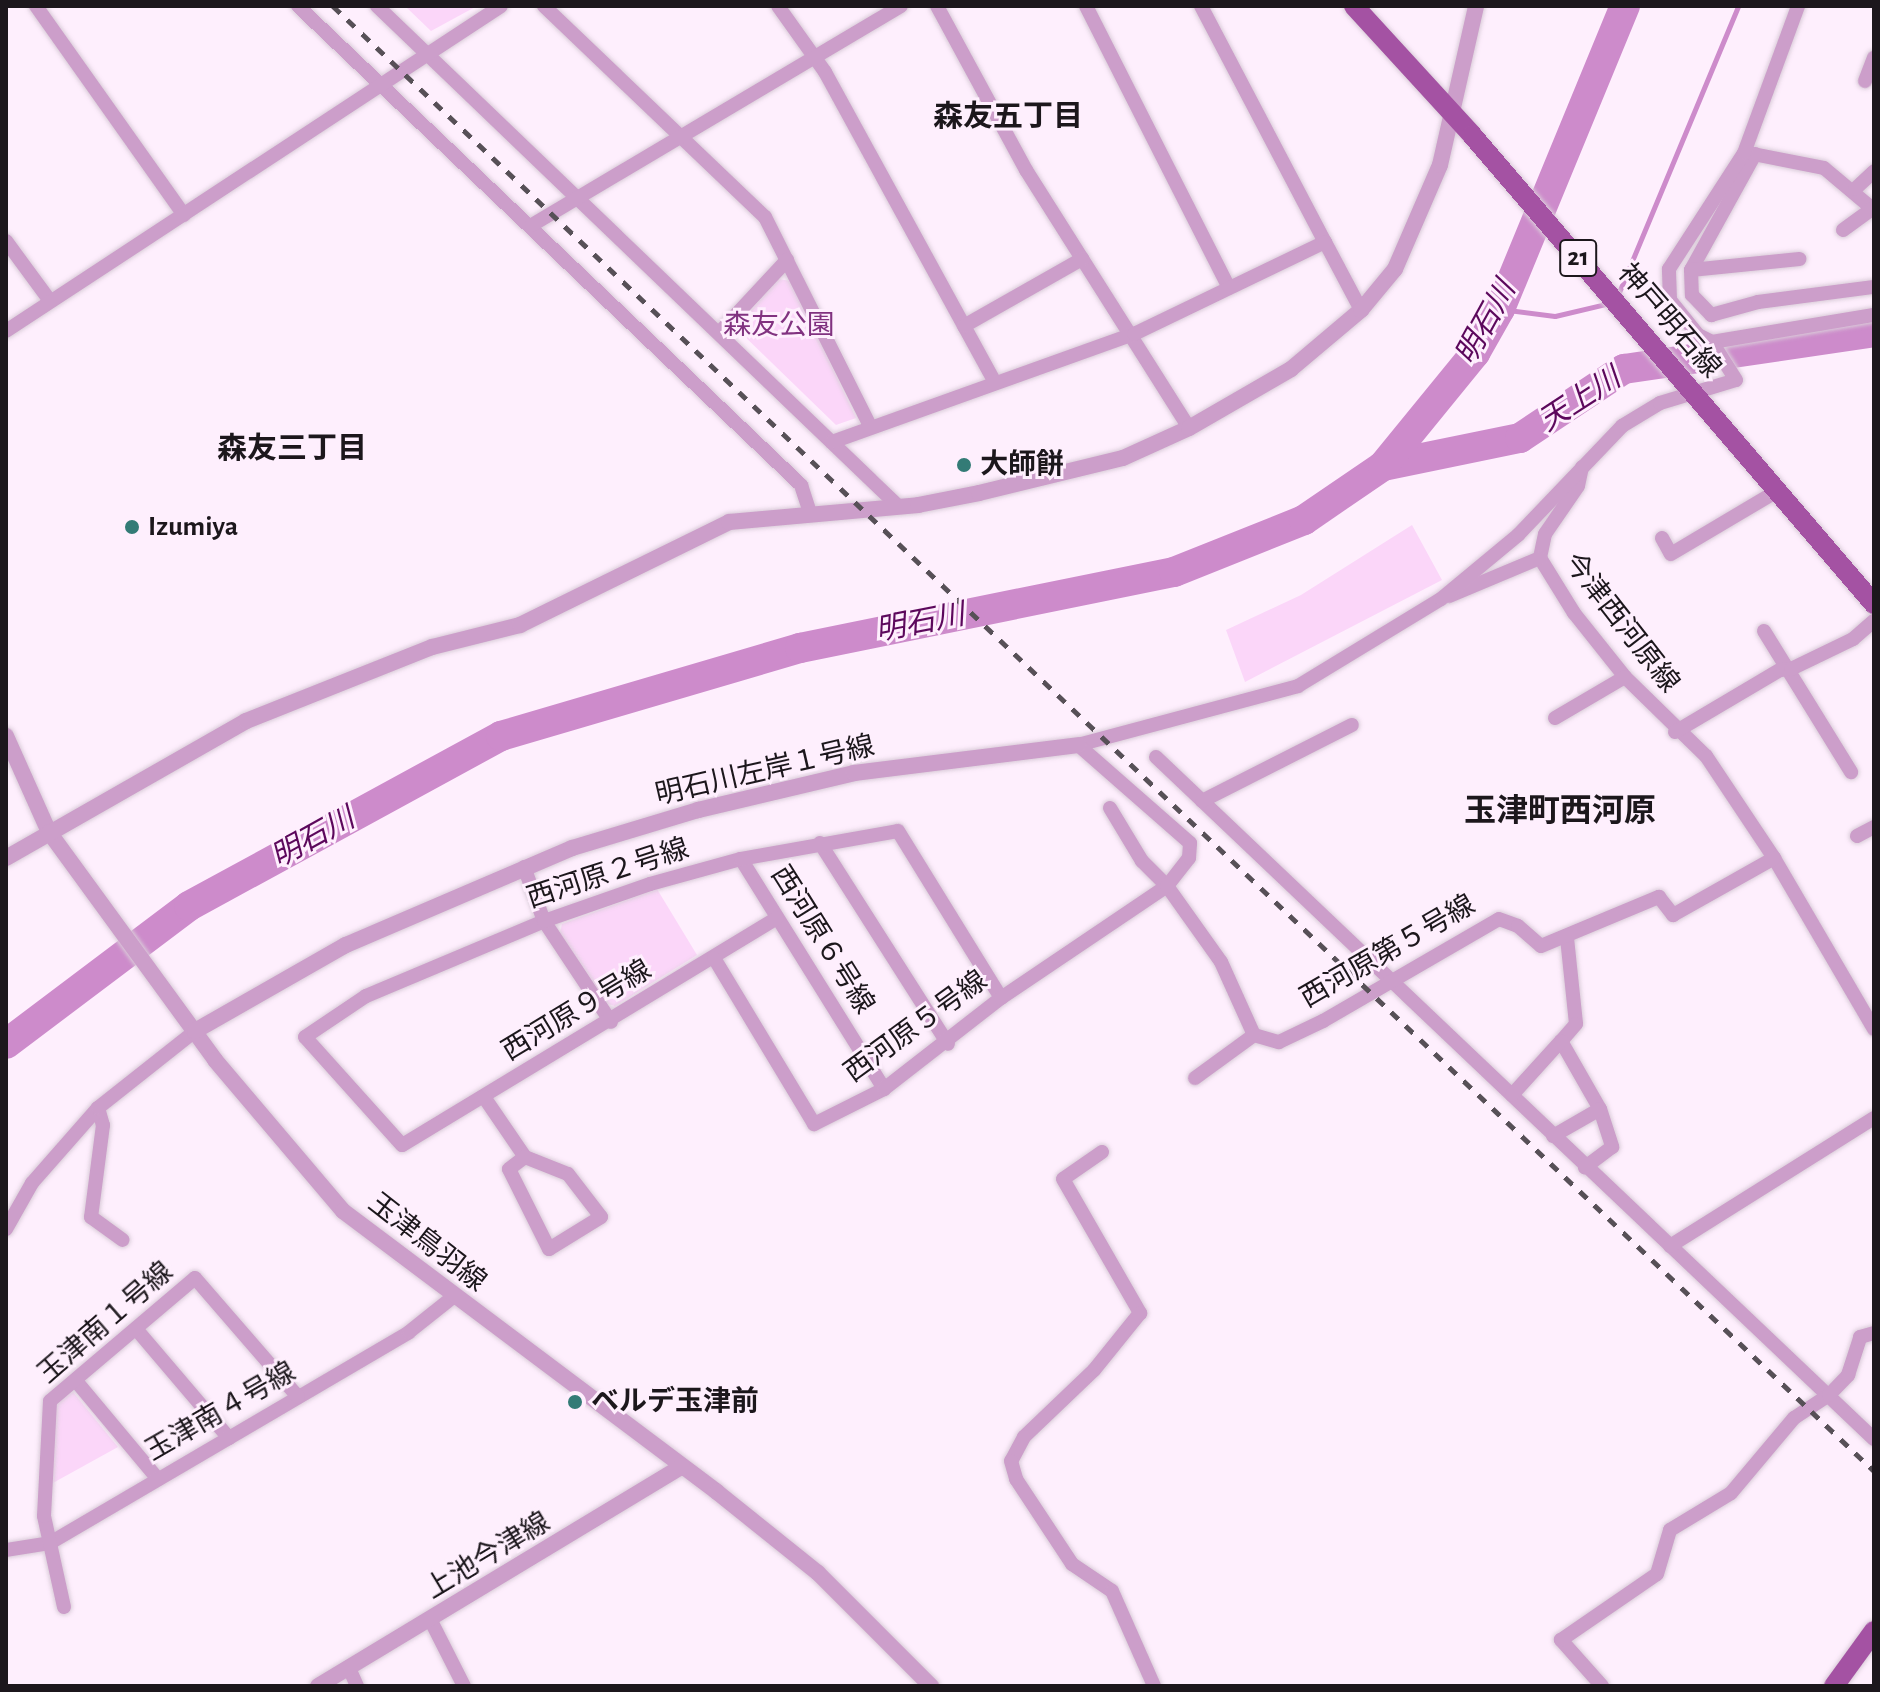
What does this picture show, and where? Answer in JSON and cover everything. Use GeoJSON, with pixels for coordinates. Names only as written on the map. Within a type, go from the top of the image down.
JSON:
{"type":"FeatureCollection","features":[{"type":"Feature","properties":{"kind":"main road","name":"神戸明石線"},"geometry":{"type":"LineString","coordinates":[[1354,6],[1472,135],[1874,604]]}},
{"type":"Feature","properties":{"kind":"main road"},"geometry":{"type":"LineString","coordinates":[[1834,1686],[1874,1631]]}},
{"type":"Feature","properties":{"kind":"street"},"geometry":{"type":"LineString","coordinates":[[36,6],[184,215]]}},
{"type":"Feature","properties":{"kind":"street"},"geometry":{"type":"LineString","coordinates":[[298,6],[532,225],[801,485],[810,512]]}},
{"type":"Feature","properties":{"kind":"street"},"geometry":{"type":"LineString","coordinates":[[377,6],[898,506]]}},
{"type":"Feature","properties":{"kind":"street"},"geometry":{"type":"LineString","coordinates":[[6,331],[501,6]]}},
{"type":"Feature","properties":{"kind":"street"},"geometry":{"type":"LineString","coordinates":[[544,6],[765,217],[870,426]]}},
{"type":"Feature","properties":{"kind":"street"},"geometry":{"type":"LineString","coordinates":[[778,6],[813,58],[995,383]]}},
{"type":"Feature","properties":{"kind":"street"},"geometry":{"type":"LineString","coordinates":[[532,225],[901,6]]}},
{"type":"Feature","properties":{"kind":"street"},"geometry":{"type":"LineString","coordinates":[[937,6],[1026,170],[1134,334],[1189,428]]}},
{"type":"Feature","properties":{"kind":"street"},"geometry":{"type":"LineString","coordinates":[[1086,6],[1229,288]]}},
{"type":"Feature","properties":{"kind":"street"},"geometry":{"type":"LineString","coordinates":[[1201,6],[1361,310]]}},
{"type":"Feature","properties":{"kind":"street"},"geometry":{"type":"LineString","coordinates":[[6,858],[246,721],[432,647],[520,625],[729,522],[898,506],[1074,472],[1189,428],[1291,369],[1361,310],[1395,269],[1416,229],[1451,114],[1476,6]]}},
{"type":"Feature","properties":{"kind":"street","name":"今津西河原線"},"geometry":{"type":"LineString","coordinates":[[1798,6],[1749,153],[1669,269],[1670,300],[1698,335],[1712,342],[1736,380],[1690,387],[1622,426],[1582,467],[1578,486],[1545,534],[1540,558],[1625,677],[1675,732],[1706,756],[1774,858],[1874,1029]]}},
{"type":"Feature","properties":{"kind":"street"},"geometry":{"type":"LineString","coordinates":[[1865,81],[1874,58]]}},
{"type":"Feature","properties":{"kind":"street"},"geometry":{"type":"LineString","coordinates":[[1843,230],[1873,209],[1855,189],[1824,168],[1749,153],[1691,270],[1692,295],[1711,315],[1758,302],[1874,287]]}},
{"type":"Feature","properties":{"kind":"street"},"geometry":{"type":"LineString","coordinates":[[1855,189],[1874,171]]}},
{"type":"Feature","properties":{"kind":"street"},"geometry":{"type":"LineString","coordinates":[[6,241],[50,301]]}},
{"type":"Feature","properties":{"kind":"street"},"geometry":{"type":"LineString","coordinates":[[832,442],[1134,334],[1325,242]]}},
{"type":"Feature","properties":{"kind":"street"},"geometry":{"type":"LineString","coordinates":[[964,326],[1082,259]]}},
{"type":"Feature","properties":{"kind":"street"},"geometry":{"type":"LineString","coordinates":[[1691,270],[1799,259]]}},
{"type":"Feature","properties":{"kind":"street"},"geometry":{"type":"LineString","coordinates":[[719,333],[787,260]]}},
{"type":"Feature","properties":{"kind":"street"},"geometry":{"type":"LineString","coordinates":[[1712,342],[1874,315]]}},
{"type":"Feature","properties":{"kind":"street","name":"明石川左岸１号線"},"geometry":{"type":"LineString","coordinates":[[6,1229],[32,1183],[98,1108],[195,1031],[346,945],[524,867],[698,810],[854,773],[1078,745],[1298,686],[1441,599],[1518,535],[1582,467]]}},
{"type":"Feature","properties":{"kind":"street"},"geometry":{"type":"LineString","coordinates":[[1662,538],[1671,554],[1777,491]]}},
{"type":"Feature","properties":{"kind":"street"},"geometry":{"type":"LineString","coordinates":[[1441,599],[1540,558]]}},
{"type":"Feature","properties":{"kind":"street"},"geometry":{"type":"LineString","coordinates":[[1675,732],[1780,670],[1791,669],[1853,639],[1874,621]]}},
{"type":"Feature","properties":{"kind":"street"},"geometry":{"type":"LineString","coordinates":[[1764,631],[1791,669],[1851,772]]}},
{"type":"Feature","properties":{"kind":"street"},"geometry":{"type":"LineString","coordinates":[[1555,718],[1625,677]]}},
{"type":"Feature","properties":{"kind":"street"},"geometry":{"type":"LineString","coordinates":[[1202,801],[1352,725]]}},
{"type":"Feature","properties":{"kind":"street","name":"玉津鳥羽線"},"geometry":{"type":"LineString","coordinates":[[6,736],[49,832],[195,1031],[343,1211],[453,1297],[682,1466],[818,1573],[931,1686]]}},
{"type":"Feature","properties":{"kind":"street"},"geometry":{"type":"LineString","coordinates":[[1078,745],[1190,843],[1189,858],[1167,886]]}},
{"type":"Feature","properties":{"kind":"street"},"geometry":{"type":"LineString","coordinates":[[1156,757],[1874,1439]]}},
{"type":"Feature","properties":{"kind":"street"},"geometry":{"type":"LineString","coordinates":[[1110,808],[1142,861],[1167,886],[1221,962],[1254,1035],[1195,1078]]}},
{"type":"Feature","properties":{"kind":"street"},"geometry":{"type":"LineString","coordinates":[[1857,836],[1874,827]]}},
{"type":"Feature","properties":{"kind":"street","name":"西河原２号線"},"geometry":{"type":"LineString","coordinates":[[402,1145],[305,1037],[366,996],[544,921],[741,859],[898,831],[1001,998]]}},
{"type":"Feature","properties":{"kind":"street"},"geometry":{"type":"LineString","coordinates":[[820,843],[948,1044]]}},
{"type":"Feature","properties":{"kind":"street"},"geometry":{"type":"LineString","coordinates":[[1512,1095],[1576,1024],[1567,938],[1659,897],[1673,915],[1774,858]]}},
{"type":"Feature","properties":{"kind":"street","name":"西河原６号線"},"geometry":{"type":"LineString","coordinates":[[741,859],[884,1089]]}},
{"type":"Feature","properties":{"kind":"street"},"geometry":{"type":"LineString","coordinates":[[524,867],[544,921],[611,1022]]}},
{"type":"Feature","properties":{"kind":"street","name":"西河原５号線"},"geometry":{"type":"LineString","coordinates":[[714,958],[814,1124],[884,1089],[948,1044],[1001,998],[1167,886]]}},
{"type":"Feature","properties":{"kind":"street","name":"西河原９号線"},"geometry":{"type":"LineString","coordinates":[[402,1145],[611,1022],[777,918]]}},
{"type":"Feature","properties":{"kind":"street","name":"西河原第５号線"},"geometry":{"type":"LineString","coordinates":[[1254,1035],[1279,1042],[1499,919],[1518,926],[1541,946],[1567,938]]}},
{"type":"Feature","properties":{"kind":"street"},"geometry":{"type":"LineString","coordinates":[[1561,1041],[1600,1109],[1612,1147],[1585,1167]]}},
{"type":"Feature","properties":{"kind":"street"},"geometry":{"type":"LineString","coordinates":[[484,1097],[525,1157],[568,1174],[601,1217],[549,1249],[509,1169],[525,1157]]}},
{"type":"Feature","properties":{"kind":"street"},"geometry":{"type":"LineString","coordinates":[[98,1108],[103,1125],[91,1217],[123,1240]]}},
{"type":"Feature","properties":{"kind":"street"},"geometry":{"type":"LineString","coordinates":[[1553,1136],[1600,1109]]}},
{"type":"Feature","properties":{"kind":"street"},"geometry":{"type":"LineString","coordinates":[[1670,1246],[1874,1118]]}},
{"type":"Feature","properties":{"kind":"street"},"geometry":{"type":"LineString","coordinates":[[1102,1152],[1063,1179],[1140,1313],[1094,1370],[1024,1437],[1011,1461],[1016,1479],[1072,1564],[1112,1591],[1154,1686]]}},
{"type":"Feature","properties":{"kind":"street","name":"玉津南１号線"},"geometry":{"type":"LineString","coordinates":[[64,1607],[44,1516],[50,1401],[195,1278],[298,1397]]}},
{"type":"Feature","properties":{"kind":"street","name":"玉津南４号線"},"geometry":{"type":"LineString","coordinates":[[6,1550],[50,1543],[409,1332],[453,1297]]}},
{"type":"Feature","properties":{"kind":"street"},"geometry":{"type":"LineString","coordinates":[[137,1330],[229,1438]]}},
{"type":"Feature","properties":{"kind":"street"},"geometry":{"type":"LineString","coordinates":[[1602,1686],[1561,1640],[1657,1574],[1670,1530],[1731,1493],[1794,1418],[1829,1395],[1848,1375],[1860,1337],[1874,1333]]}},
{"type":"Feature","properties":{"kind":"street"},"geometry":{"type":"LineString","coordinates":[[76,1381],[158,1479]]}},
{"type":"Feature","properties":{"kind":"street","name":"上池今津線"},"geometry":{"type":"LineString","coordinates":[[318,1686],[431,1621],[682,1466]]}},
{"type":"Feature","properties":{"kind":"street"},"geometry":{"type":"LineString","coordinates":[[431,1621],[464,1686]]}},
{"type":"Feature","properties":{"kind":"street"},"geometry":{"type":"LineString","coordinates":[[349,1668],[357,1686]]}},
{"type":"Feature","properties":{"kind":"green space"},"geometry":{"type":"Polygon","coordinates":[[[405,6],[477,6],[431,31],[405,6]]]}},
{"type":"Feature","properties":{"kind":"green space","name":"森友公園"},"geometry":{"type":"Polygon","coordinates":[[[778,279],[791,281],[856,418],[836,425],[736,328],[778,279]]]}},
{"type":"Feature","properties":{"kind":"green space"},"geometry":{"type":"Polygon","coordinates":[[[1412,525],[1442,580],[1245,682],[1226,630],[1301,595],[1412,525]]]}},
{"type":"Feature","properties":{"kind":"green space"},"geometry":{"type":"Polygon","coordinates":[[[657,889],[697,955],[615,1006],[608,1004],[560,933],[562,924],[657,889]]]}},
{"type":"Feature","properties":{"kind":"green space"},"geometry":{"type":"Polygon","coordinates":[[[73,1392],[118,1447],[51,1484],[57,1399],[73,1392]]]}},
{"type":"Feature","properties":{"kind":"waterway","name":"明石川"},"geometry":{"type":"LineString","coordinates":[[6,1044],[189,906],[501,736],[800,648],[1174,572],[1304,520],[1383,466],[1475,353],[1500,309],[1625,6]]}},
{"type":"Feature","properties":{"kind":"waterway"},"geometry":{"type":"LineString","coordinates":[[1617,297],[1738,6]]}},
{"type":"Feature","properties":{"kind":"waterway"},"geometry":{"type":"LineString","coordinates":[[1500,309],[1555,316],[1610,303]]}},
{"type":"Feature","properties":{"kind":"waterway","name":"天上川"},"geometry":{"type":"LineString","coordinates":[[1383,466],[1520,438],[1624,369],[1874,332]]}},
{"type":"Feature","properties":{"kind":"railway"},"geometry":{"type":"LineString","coordinates":[[333,6],[1874,1471]]}},
{"type":"Feature","properties":{"kind":"place","name":"大師餅"},"geometry":{"type":"Point","coordinates":[964,465]}},
{"type":"Feature","properties":{"kind":"place","name":"Izumiya"},"geometry":{"type":"Point","coordinates":[132,527]}},
{"type":"Feature","properties":{"kind":"place","name":"ベルデ玉津前"},"geometry":{"type":"Point","coordinates":[575,1402]}},
{"type":"Feature","properties":{"kind":"district","name":"森友五丁目"},"geometry":{"type":"Point","coordinates":[1008,117]}},
{"type":"Feature","properties":{"kind":"district","name":"森友三丁目"},"geometry":{"type":"Point","coordinates":[292,449]}},
{"type":"Feature","properties":{"kind":"district","name":"玉津町西河原"},"geometry":{"type":"Point","coordinates":[1560,811]}}]}
